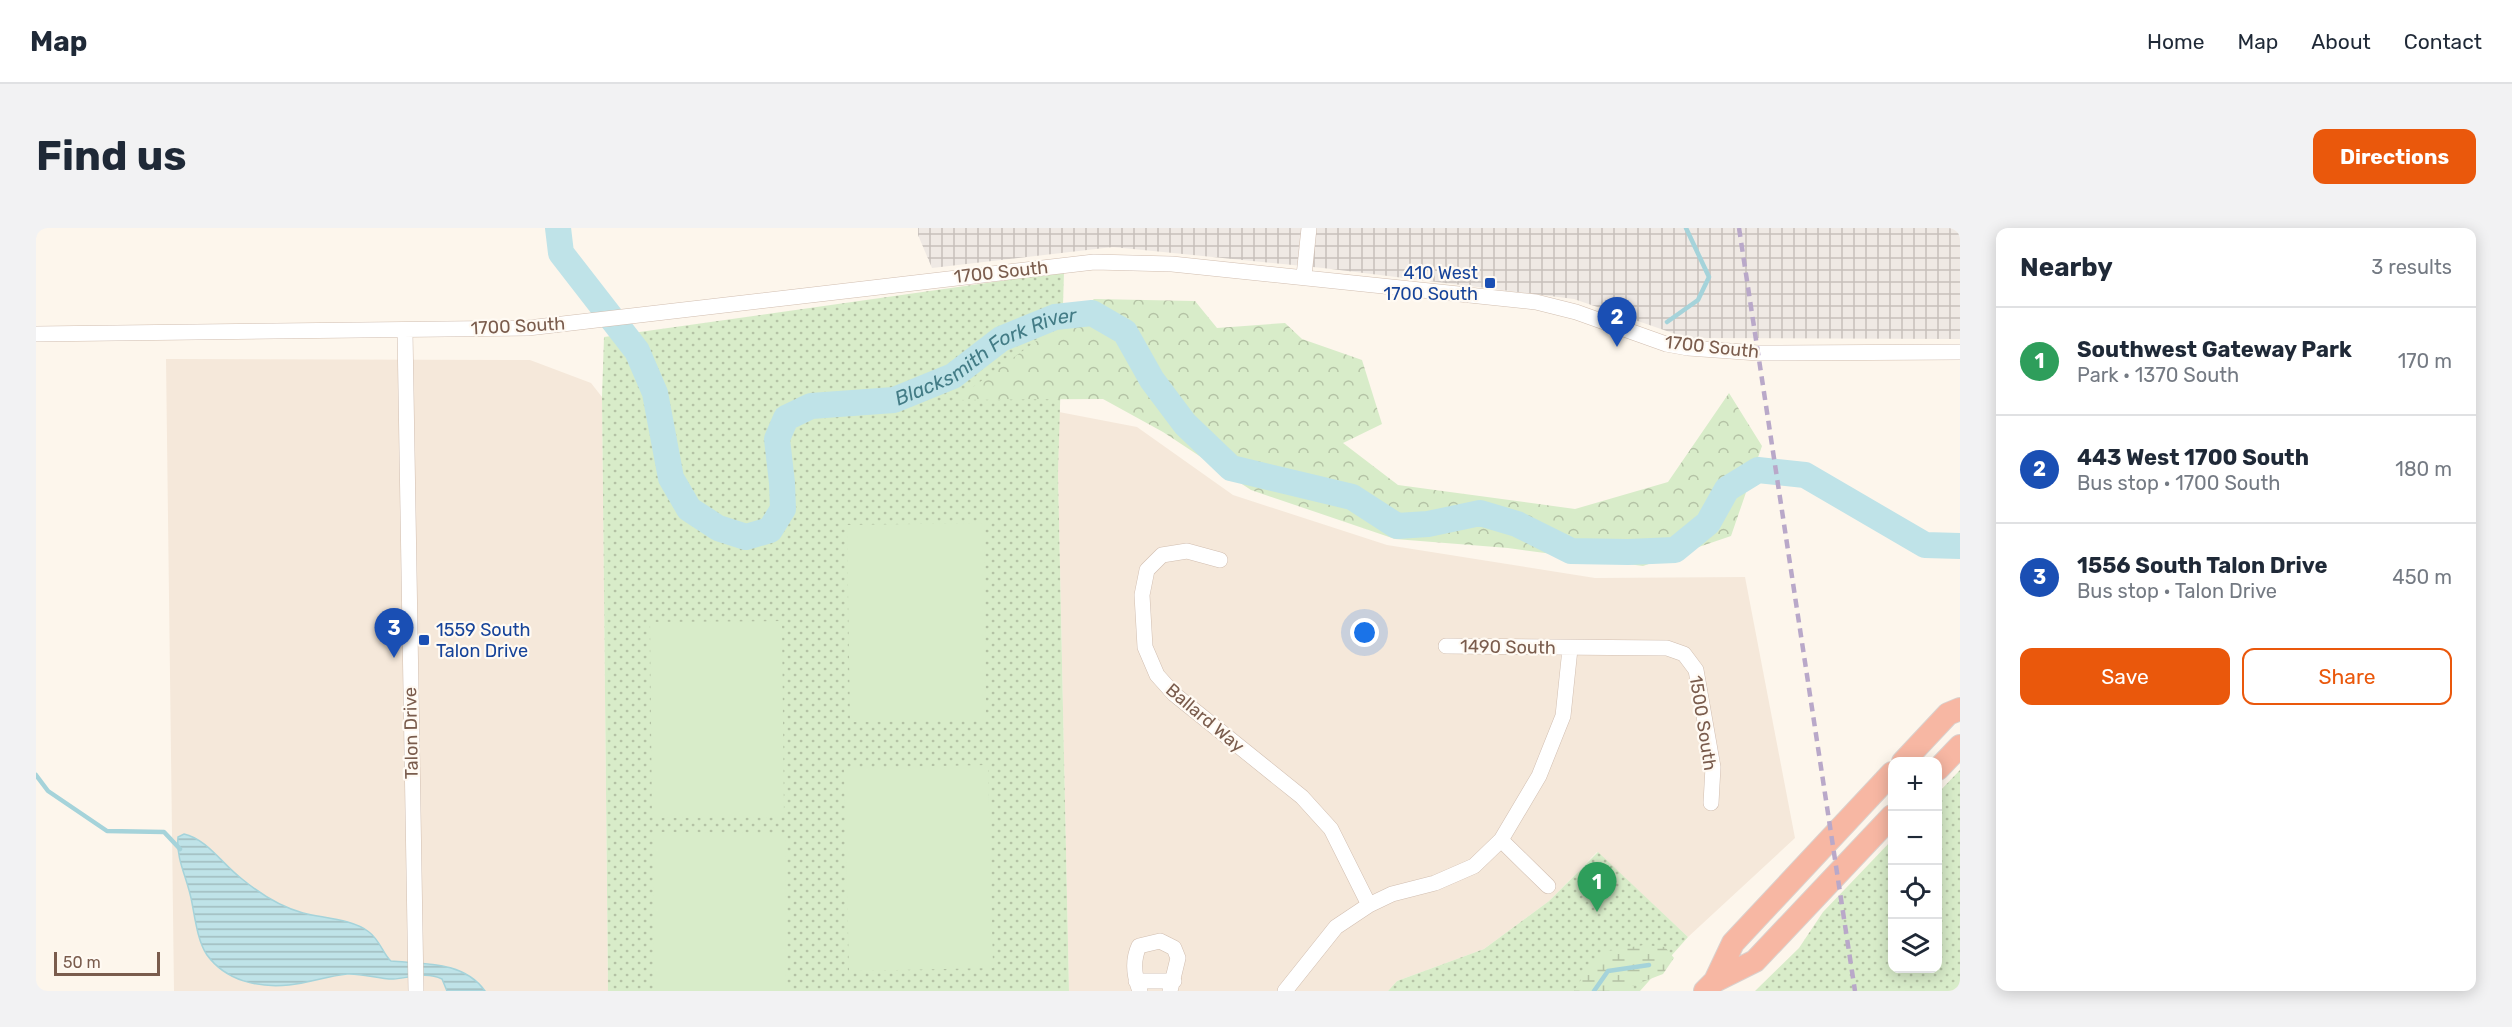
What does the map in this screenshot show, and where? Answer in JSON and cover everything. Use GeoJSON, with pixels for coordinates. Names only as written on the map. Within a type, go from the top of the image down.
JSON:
{"type":"FeatureCollection","features":[{"type":"Feature","properties":{"kind":"highway"},"geometry":{"type":"LineString","coordinates":[[1908,757],[1948,714],[1960,709]]}},
{"type":"Feature","properties":{"kind":"highway"},"geometry":{"type":"LineString","coordinates":[[1942,765],[1960,746]]}},
{"type":"Feature","properties":{"kind":"highway"},"geometry":{"type":"LineString","coordinates":[[1710,986],[1733,943],[1888,778]]}},
{"type":"Feature","properties":{"kind":"highway"},"geometry":{"type":"LineString","coordinates":[[1710,986],[1755,961],[1888,821]]}},
{"type":"Feature","properties":{"kind":"street"},"geometry":{"type":"LineString","coordinates":[[1304,276],[1309,228]]}},
{"type":"Feature","properties":{"kind":"street","name":"1700 South"},"geometry":{"type":"LineString","coordinates":[[36,334],[528,328],[1094,262],[1172,264],[1536,302],[1576,312],[1666,344],[1688,348],[1758,353],[1960,352]]}},
{"type":"Feature","properties":{"kind":"street","name":"Talon Drive"},"geometry":{"type":"LineString","coordinates":[[405,331],[416,991]]}},
{"type":"Feature","properties":{"kind":"street","name":"Ballard Way"},"geometry":{"type":"LineString","coordinates":[[1220,560],[1187,551],[1162,555],[1147,570],[1142,595],[1145,647],[1153,666],[1157,675],[1174,694],[1302,797],[1331,829],[1370,905]]}},
{"type":"Feature","properties":{"kind":"street","name":"1490 South"},"geometry":{"type":"LineString","coordinates":[[1446,646],[1570,649]]}},
{"type":"Feature","properties":{"kind":"street","name":"1500 South"},"geometry":{"type":"LineString","coordinates":[[1570,649],[1666,648],[1684,654],[1696,670],[1713,767],[1711,803]]}},
{"type":"Feature","properties":{"kind":"street"},"geometry":{"type":"LineString","coordinates":[[1285,991],[1336,927],[1392,894],[1435,883],[1474,866],[1501,840],[1539,776],[1563,716],[1570,649]]}},
{"type":"Feature","properties":{"kind":"street"},"geometry":{"type":"LineString","coordinates":[[1501,840],[1548,886]]}},
{"type":"Feature","properties":{"kind":"street"},"geometry":{"type":"LineString","coordinates":[[1160,941],[1174,948],[1178,958],[1172,986],[1138,986],[1134,957],[1139,946],[1160,941]]}},
{"type":"Feature","properties":{"kind":"shaded area"},"geometry":{"type":"Polygon","coordinates":[[[918,228],[1960,228],[1960,339],[1687,338],[1574,299],[1323,268],[1113,247],[932,268],[918,235],[918,228]]]}},
{"type":"Feature","properties":{"kind":"shaded area"},"geometry":{"type":"Polygon","coordinates":[[[166,359],[530,360],[591,383],[602,397],[608,991],[174,991],[166,359]]]}},
{"type":"Feature","properties":{"kind":"shaded area"},"geometry":{"type":"Polygon","coordinates":[[[1059,412],[1137,427],[1233,495],[1387,545],[1595,578],[1745,577],[1795,838],[1688,937],[1597,852],[1549,901],[1484,949],[1397,981],[1388,991],[1069,991],[1058,473],[1059,412]]]}},
{"type":"Feature","properties":{"kind":"green space"},"geometry":{"type":"Polygon","coordinates":[[[1064,272],[1058,473],[1069,991],[608,991],[602,397],[604,337],[1064,272]]]}},
{"type":"Feature","properties":{"kind":"green space"},"geometry":{"type":"Polygon","coordinates":[[[1094,299],[1195,301],[1217,328],[1285,323],[1302,339],[1362,360],[1382,424],[1343,443],[1398,485],[1575,509],[1668,482],[1729,393],[1762,446],[1731,536],[1643,566],[1508,548],[1395,539],[1251,490],[1163,432],[1103,399],[955,400],[1094,299]]]}},
{"type":"Feature","properties":{"kind":"green space"},"geometry":{"type":"Polygon","coordinates":[[[984,523],[986,720],[850,722],[847,525],[984,523]]]}},
{"type":"Feature","properties":{"kind":"green space"},"geometry":{"type":"Polygon","coordinates":[[[782,621],[784,817],[652,818],[650,622],[782,621]]]}},
{"type":"Feature","properties":{"kind":"green space"},"geometry":{"type":"Polygon","coordinates":[[[988,765],[993,968],[849,971],[844,768],[988,765]]]}},
{"type":"Feature","properties":{"kind":"green space"},"geometry":{"type":"Polygon","coordinates":[[[1960,770],[1960,991],[1755,991],[1799,948],[1823,912],[1888,844],[1888,973],[1942,973],[1942,789],[1960,770]]]}},
{"type":"Feature","properties":{"kind":"green space"},"geometry":{"type":"Polygon","coordinates":[[[653,832],[785,833],[786,991],[654,991],[653,832]]]}},
{"type":"Feature","properties":{"kind":"green space"},"geometry":{"type":"Polygon","coordinates":[[[1598,852],[1688,937],[1640,991],[1388,991],[1397,981],[1484,949],[1549,901],[1598,852]]]}},
{"type":"Feature","properties":{"kind":"green space"},"geometry":{"type":"Polygon","coordinates":[[[1644,945],[1665,947],[1674,958],[1663,974],[1619,991],[1574,991],[1587,970],[1608,951],[1644,945]]]}},
{"type":"Feature","properties":{"kind":"water"},"geometry":{"type":"Polygon","coordinates":[[[184,834],[200,841],[249,884],[279,903],[303,913],[355,924],[373,935],[391,961],[430,964],[455,969],[476,981],[485,991],[447,991],[442,979],[430,975],[393,979],[347,974],[277,986],[254,984],[233,977],[215,964],[201,944],[180,862],[178,837],[184,834]]]}},
{"type":"Feature","properties":{"kind":"waterway","name":"Blacksmith Fork River"},"geometry":{"type":"LineString","coordinates":[[558,228],[561,253],[637,351],[655,393],[671,478],[689,509],[718,528],[746,537],[770,530],[783,509],[777,439],[786,418],[811,406],[894,400],[953,376],[1001,339],[1055,317],[1092,313],[1125,332],[1152,380],[1185,424],[1231,468],[1352,497],[1397,526],[1428,524],[1480,513],[1517,524],[1571,551],[1675,550],[1708,523],[1727,489],[1758,470],[1805,475],[1925,545],[1960,546]]}},
{"type":"Feature","properties":{"kind":"waterway"},"geometry":{"type":"LineString","coordinates":[[1667,322],[1698,300],[1709,277],[1686,228]]}},
{"type":"Feature","properties":{"kind":"waterway"},"geometry":{"type":"LineString","coordinates":[[36,775],[48,791],[107,831],[164,832],[180,849]]}},
{"type":"Feature","properties":{"kind":"waterway"},"geometry":{"type":"LineString","coordinates":[[1594,991],[1608,971],[1649,965]]}},
{"type":"Feature","properties":{"kind":"railway"},"geometry":{"type":"LineString","coordinates":[[1739,228],[1855,991]]}},
{"type":"Feature","properties":{"kind":"place","name":"410 West 1700 South"},"geometry":{"type":"Point","coordinates":[1490,283]}},
{"type":"Feature","properties":{"kind":"place","name":"443 West 1700 South"},"geometry":{"type":"Point","coordinates":[1617,347]}},
{"type":"Feature","properties":{"kind":"place","name":"1559 South Talon Drive"},"geometry":{"type":"Point","coordinates":[424,640]}},
{"type":"Feature","properties":{"kind":"place","name":"1556 South Talon Drive"},"geometry":{"type":"Point","coordinates":[394,658]}},
{"type":"Feature","properties":{"kind":"place","name":"Southwest Gateway Park"},"geometry":{"type":"Point","coordinates":[1597,912]}}]}
